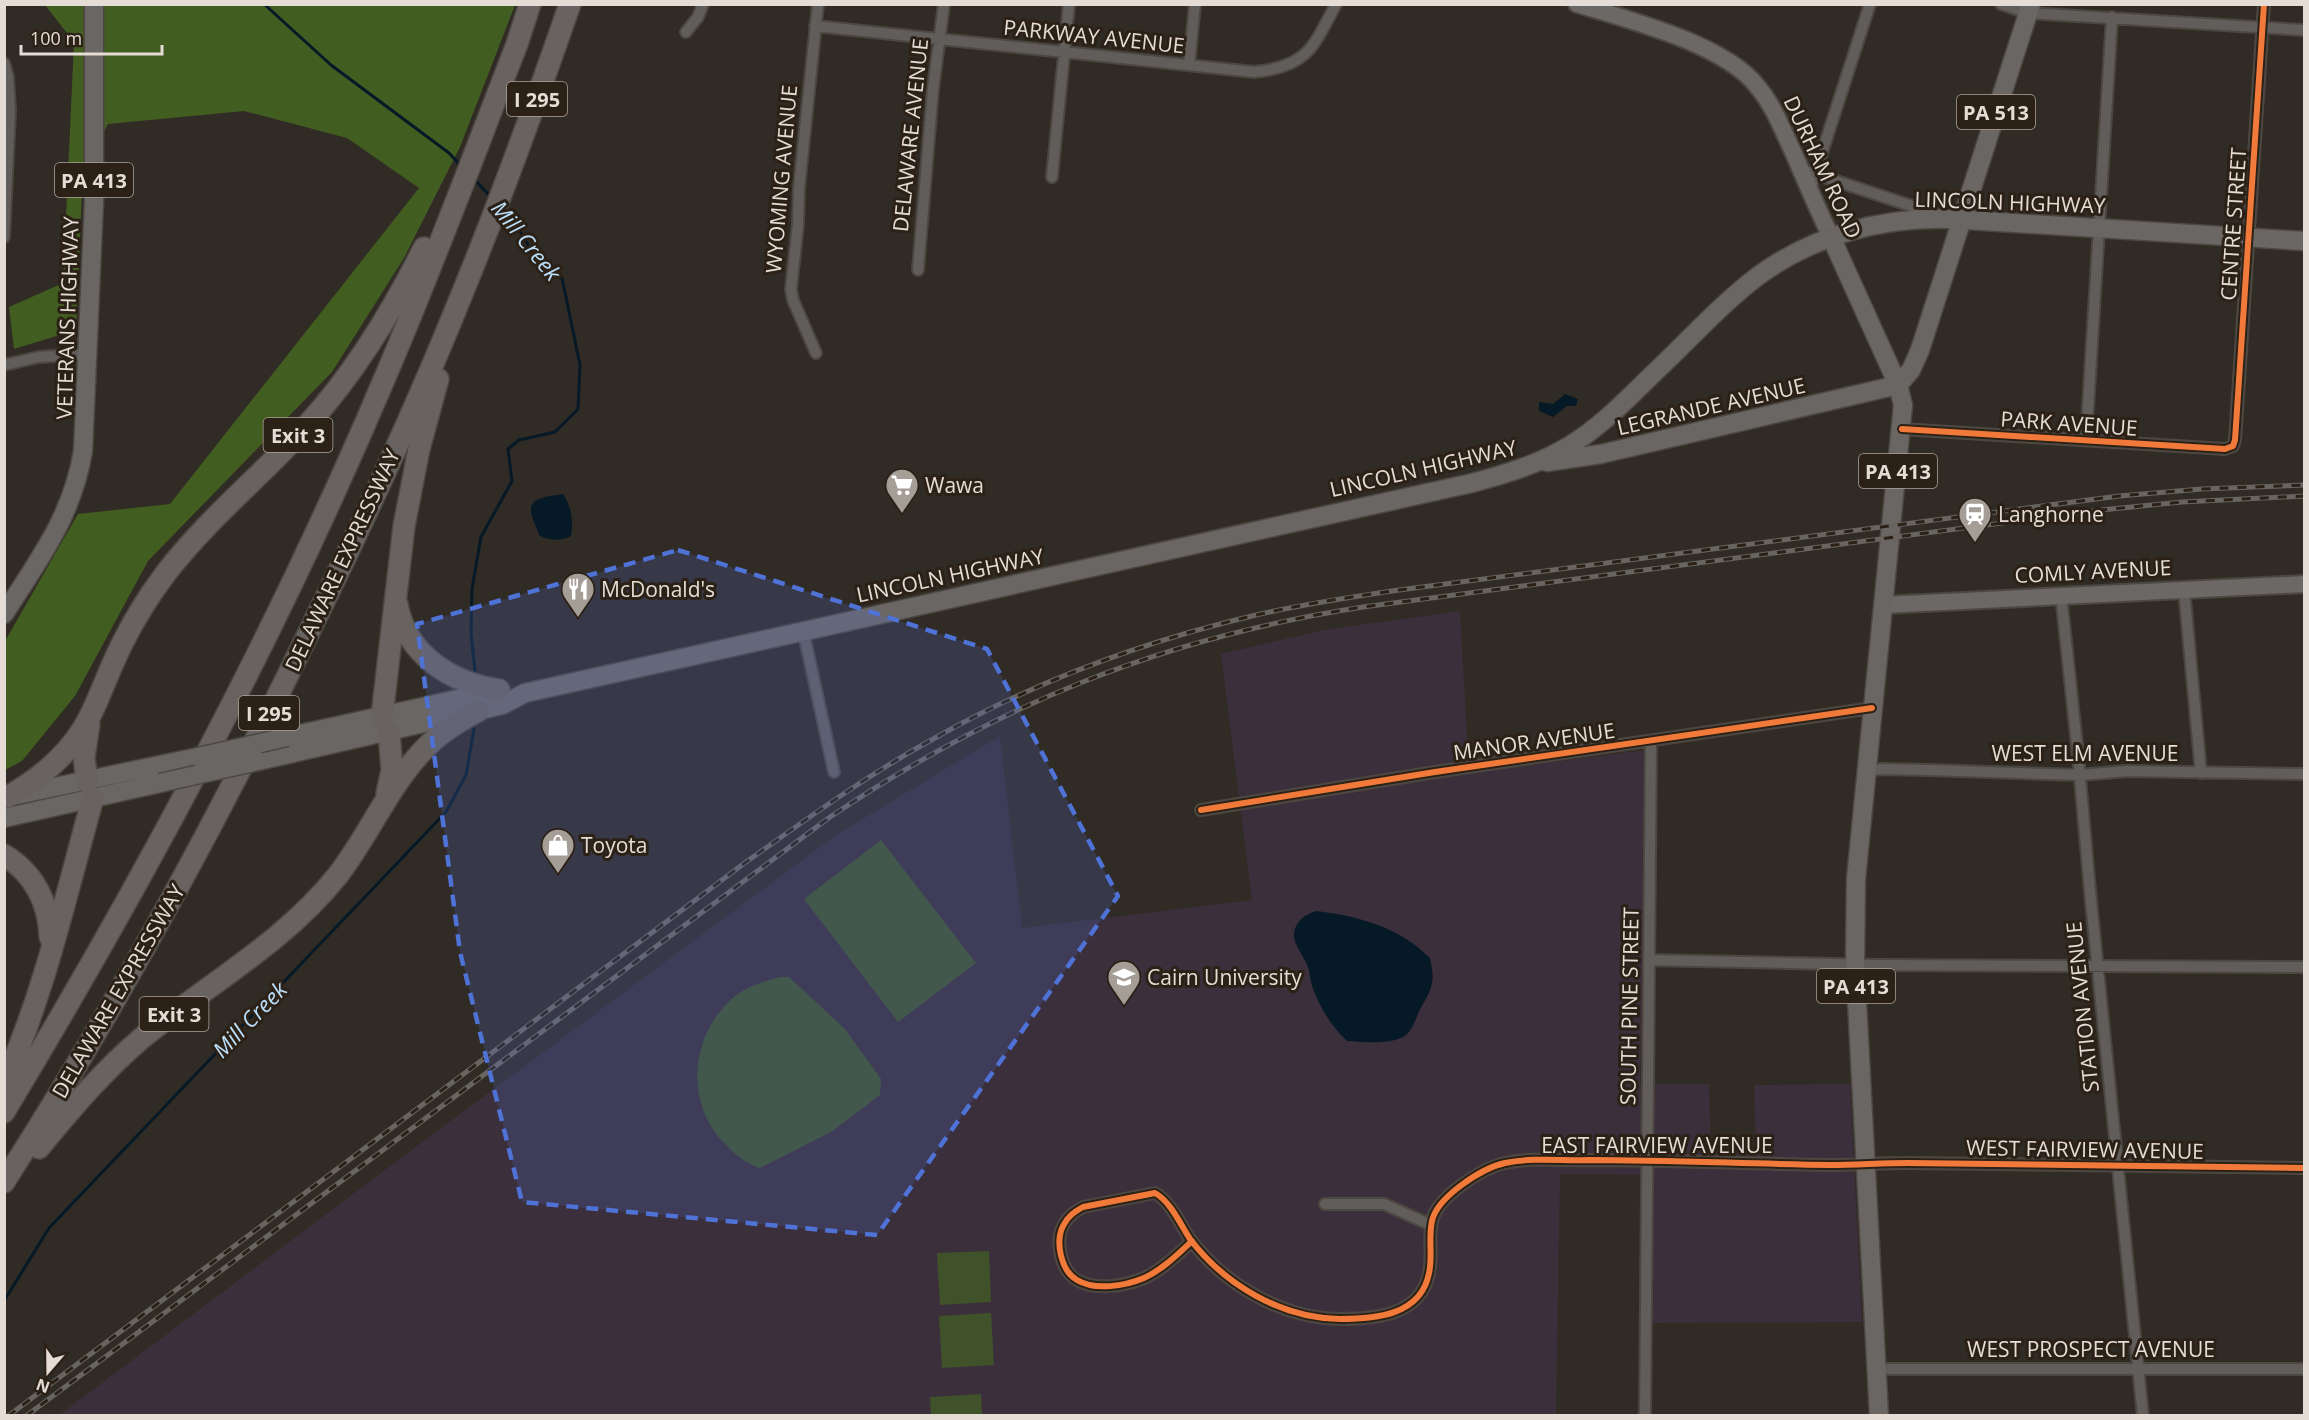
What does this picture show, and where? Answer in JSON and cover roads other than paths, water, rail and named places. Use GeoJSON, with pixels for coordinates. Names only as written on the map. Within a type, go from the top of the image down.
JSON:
{"type":"FeatureCollection","features":[{"type":"Feature","properties":{"kind":"highway","name":"I 295"},"geometry":{"type":"LineString","coordinates":[[485,124],[530,4]]}},
{"type":"Feature","properties":{"kind":"highway","name":"DELAWARE EXPRESSWAY"},"geometry":{"type":"LineString","coordinates":[[4,1182],[142,953],[279,696],[355,537],[461,296],[502,193],[570,4]]}},
{"type":"Feature","properties":{"kind":"highway","name":"Exit 3"},"geometry":{"type":"LineString","coordinates":[[91,715],[123,642],[165,575],[213,519],[311,422],[357,363],[403,289],[458,185],[485,124]]}},
{"type":"Feature","properties":{"kind":"highway","name":"DELAWARE EXPRESSWAY"},"geometry":{"type":"LineString","coordinates":[[4,1112],[114,926],[238,695],[381,389],[458,185]]}},
{"type":"Feature","properties":{"kind":"highway"},"geometry":{"type":"LineString","coordinates":[[383,805],[392,770],[385,724],[395,592],[404,526],[419,449],[461,296]]}},
{"type":"Feature","properties":{"kind":"highway"},"geometry":{"type":"LineString","coordinates":[[395,592],[398,609],[407,633],[431,662],[461,681],[481,688],[499,690]]}},
{"type":"Feature","properties":{"kind":"highway"},"geometry":{"type":"LineString","coordinates":[[383,805],[414,762],[435,739],[478,711]]}},
{"type":"Feature","properties":{"kind":"highway"},"geometry":{"type":"LineString","coordinates":[[4,1083],[30,1021],[50,953],[90,790],[84,767],[91,715]]}},
{"type":"Feature","properties":{"kind":"highway"},"geometry":{"type":"LineString","coordinates":[[5,804],[50,768],[72,744],[91,715]]}},
{"type":"Feature","properties":{"kind":"highway","name":"Exit 3"},"geometry":{"type":"LineString","coordinates":[[4,1190],[66,1115],[122,1056],[164,1022],[252,958],[310,906],[339,872],[383,805]]}},
{"type":"Feature","properties":{"kind":"highway"},"geometry":{"type":"LineString","coordinates":[[4,855],[22,867],[44,900],[49,923],[50,953]]}},
{"type":"Feature","properties":{"kind":"main road","name":"VETERANS HIGHWAY"},"geometry":{"type":"LineString","coordinates":[[4,614],[53,537],[70,505],[83,452],[94,201],[94,4]]}},
{"type":"Feature","properties":{"kind":"main road","name":"PA 513"},"geometry":{"type":"LineString","coordinates":[[1898,385],[1911,370],[1920,350],[1956,219],[2030,9]]}},
{"type":"Feature","properties":{"kind":"main road","name":"LINCOLN HIGHWAY"},"geometry":{"type":"LineString","coordinates":[[525,693],[1472,483],[1534,465],[1570,446],[1606,419],[1728,301],[1758,276],[1789,257],[1831,237],[1888,222],[1956,219],[2304,241]]}},
{"type":"Feature","properties":{"kind":"main road","name":"DURHAM ROAD"},"geometry":{"type":"LineString","coordinates":[[1831,237],[1898,385]]}},
{"type":"Feature","properties":{"kind":"main road","name":"PA 413"},"geometry":{"type":"LineString","coordinates":[[1880,1416],[1855,964],[1856,879],[1902,429],[1903,405],[1898,385]]}},
{"type":"Feature","properties":{"kind":"main road","name":"LEGRANDE AVENUE"},"geometry":{"type":"LineString","coordinates":[[1534,465],[1601,454],[1898,385]]}},
{"type":"Feature","properties":{"kind":"main road"},"geometry":{"type":"LineString","coordinates":[[5,804],[90,790],[160,783],[277,757],[499,690],[525,693]]}},
{"type":"Feature","properties":{"kind":"main road"},"geometry":{"type":"LineString","coordinates":[[90,790],[170,763],[287,737],[478,711],[502,705],[525,693]]}},
{"type":"Feature","properties":{"kind":"street"},"geometry":{"type":"LineString","coordinates":[[686,32],[698,17],[703,4]]}},
{"type":"Feature","properties":{"kind":"street","name":"WYOMING AVENUE"},"geometry":{"type":"LineString","coordinates":[[816,353],[793,300],[791,289],[798,224],[798,188],[818,4]]}},
{"type":"Feature","properties":{"kind":"street","name":"DELAWARE AVENUE"},"geometry":{"type":"LineString","coordinates":[[918,270],[944,4]]}},
{"type":"Feature","properties":{"kind":"street"},"geometry":{"type":"LineString","coordinates":[[1052,177],[1069,4]]}},
{"type":"Feature","properties":{"kind":"street"},"geometry":{"type":"LineString","coordinates":[[1189,65],[1195,4]]}},
{"type":"Feature","properties":{"kind":"street","name":"PARKWAY AVENUE"},"geometry":{"type":"LineString","coordinates":[[815,26],[1254,72],[1285,67],[1300,59],[1314,45],[1336,4]]}},
{"type":"Feature","properties":{"kind":"street"},"geometry":{"type":"LineString","coordinates":[[1870,4],[1808,172],[1956,219]]}},
{"type":"Feature","properties":{"kind":"street"},"geometry":{"type":"LineString","coordinates":[[2001,4],[2112,17],[2304,30]]}},
{"type":"Feature","properties":{"kind":"street","name":"CENTRE STREET"},"geometry":{"type":"LineString","coordinates":[[2233,446],[2264,4]]}},
{"type":"Feature","properties":{"kind":"street","name":"DURHAM ROAD"},"geometry":{"type":"LineString","coordinates":[[1584,5],[1693,43],[1733,63],[1751,79],[1766,97],[1808,172],[1810,190],[1831,237]]}},
{"type":"Feature","properties":{"kind":"street"},"geometry":{"type":"LineString","coordinates":[[2086,440],[2112,17]]}},
{"type":"Feature","properties":{"kind":"street"},"geometry":{"type":"LineString","coordinates":[[4,63],[7,99],[4,237]]}},
{"type":"Feature","properties":{"kind":"street"},"geometry":{"type":"LineString","coordinates":[[4,365],[39,357],[88,354]]}},
{"type":"Feature","properties":{"kind":"street","name":"PARK AVENUE"},"geometry":{"type":"LineString","coordinates":[[1902,429],[2225,449],[2233,446]]}},
{"type":"Feature","properties":{"kind":"street","name":"COMLY AVENUE"},"geometry":{"type":"LineString","coordinates":[[1883,605],[2304,584]]}},
{"type":"Feature","properties":{"kind":"street"},"geometry":{"type":"LineString","coordinates":[[2184,589],[2201,773]]}},
{"type":"Feature","properties":{"kind":"street","name":"STATION AVENUE"},"geometry":{"type":"LineString","coordinates":[[2061,595],[2143,1416]]}},
{"type":"Feature","properties":{"kind":"street"},"geometry":{"type":"LineString","coordinates":[[803,630],[834,772]]}},
{"type":"Feature","properties":{"kind":"street","name":"MANOR AVENUE"},"geometry":{"type":"LineString","coordinates":[[1201,810],[1435,772],[1872,708]]}},
{"type":"Feature","properties":{"kind":"street","name":"SOUTH PINE STREET"},"geometry":{"type":"LineString","coordinates":[[1645,1416],[1651,742]]}},
{"type":"Feature","properties":{"kind":"street","name":"WEST ELM AVENUE"},"geometry":{"type":"LineString","coordinates":[[1866,771],[1881,769],[2080,775],[2127,771],[2304,774]]}},
{"type":"Feature","properties":{"kind":"street"},"geometry":{"type":"LineString","coordinates":[[1649,960],[2304,967]]}},
{"type":"Feature","properties":{"kind":"street","name":"EAST FAIRVIEW AVENUE"},"geometry":{"type":"LineString","coordinates":[[1192,1241],[1165,1265],[1146,1277],[1131,1282],[1098,1286],[1086,1284],[1068,1273],[1061,1254],[1060,1238],[1063,1227],[1073,1213],[1083,1207],[1151,1193],[1160,1194],[1192,1241],[1210,1262],[1233,1282],[1249,1292],[1279,1307],[1304,1314],[1335,1319],[1369,1318],[1388,1315],[1407,1306],[1418,1297],[1429,1273],[1431,1225],[1434,1214],[1443,1202],[1481,1173],[1506,1163],[1646,1161],[1866,1164]]}},
{"type":"Feature","properties":{"kind":"street","name":"WEST FAIRVIEW AVENUE"},"geometry":{"type":"LineString","coordinates":[[1866,1164],[2304,1168]]}},
{"type":"Feature","properties":{"kind":"street"},"geometry":{"type":"LineString","coordinates":[[1325,1204],[1384,1204],[1431,1225]]}},
{"type":"Feature","properties":{"kind":"street","name":"WEST PROSPECT AVENUE"},"geometry":{"type":"LineString","coordinates":[[1877,1369],[2304,1370]]}},
{"type":"Feature","properties":{"kind":"water"},"geometry":{"type":"Polygon","coordinates":[[[1565,394],[1578,399],[1576,406],[1567,406],[1553,417],[1539,411],[1539,402],[1553,404],[1565,394]]]}},
{"type":"Feature","properties":{"kind":"water"},"geometry":{"type":"Polygon","coordinates":[[[563,494],[571,514],[571,536],[556,540],[540,536],[532,516],[532,504],[542,498],[563,494]]]}},
{"type":"Feature","properties":{"kind":"water"},"geometry":{"type":"Polygon","coordinates":[[[1316,911],[1347,916],[1377,925],[1405,938],[1430,958],[1433,978],[1431,988],[1411,1029],[1404,1036],[1380,1042],[1347,1041],[1331,1022],[1311,984],[1308,967],[1294,937],[1299,921],[1316,911]]]}},
{"type":"Feature","properties":{"kind":"waterway","name":"Mill Creek"},"geometry":{"type":"LineString","coordinates":[[264,4],[331,65],[449,153],[461,166]]}},
{"type":"Feature","properties":{"kind":"waterway","name":"Mill Creek"},"geometry":{"type":"LineString","coordinates":[[474,179],[492,198]]}},
{"type":"Feature","properties":{"kind":"waterway","name":"Mill Creek"},"geometry":{"type":"LineString","coordinates":[[475,671],[471,633],[472,589],[481,537],[512,481],[508,449],[519,440],[555,432],[578,409],[580,365],[562,278],[532,251],[511,217],[503,209]]}},
{"type":"Feature","properties":{"kind":"waterway","name":"Mill Creek"},"geometry":{"type":"LineString","coordinates":[[4,1301],[49,1228],[446,812],[466,775],[474,729]]}},
{"type":"Feature","properties":{"kind":"railway"},"geometry":{"type":"LineString","coordinates":[[8,1416],[789,831],[910,752],[973,718],[1051,681],[1091,665],[1214,625],[1345,598],[2119,496],[2202,489],[2304,485]]}},
{"type":"Feature","properties":{"kind":"railway"},"geometry":{"type":"LineString","coordinates":[[26,1416],[830,817],[956,741],[1020,709],[1085,681],[1151,657],[1219,637],[1289,620],[1363,607],[2101,510],[2182,502],[2304,496]]}},
{"type":"Feature","properties":{"kind":"place","name":"Wawa"},"geometry":{"type":"Point","coordinates":[902,514]}},
{"type":"Feature","properties":{"kind":"place","name":"Langhorne"},"geometry":{"type":"Point","coordinates":[1975,543]}},
{"type":"Feature","properties":{"kind":"place","name":"McDonald's"},"geometry":{"type":"Point","coordinates":[578,618]}},
{"type":"Feature","properties":{"kind":"place","name":"Toyota"},"geometry":{"type":"Point","coordinates":[558,874]}},
{"type":"Feature","properties":{"kind":"place","name":"Cairn University"},"geometry":{"type":"Point","coordinates":[1124,1006]}}]}
